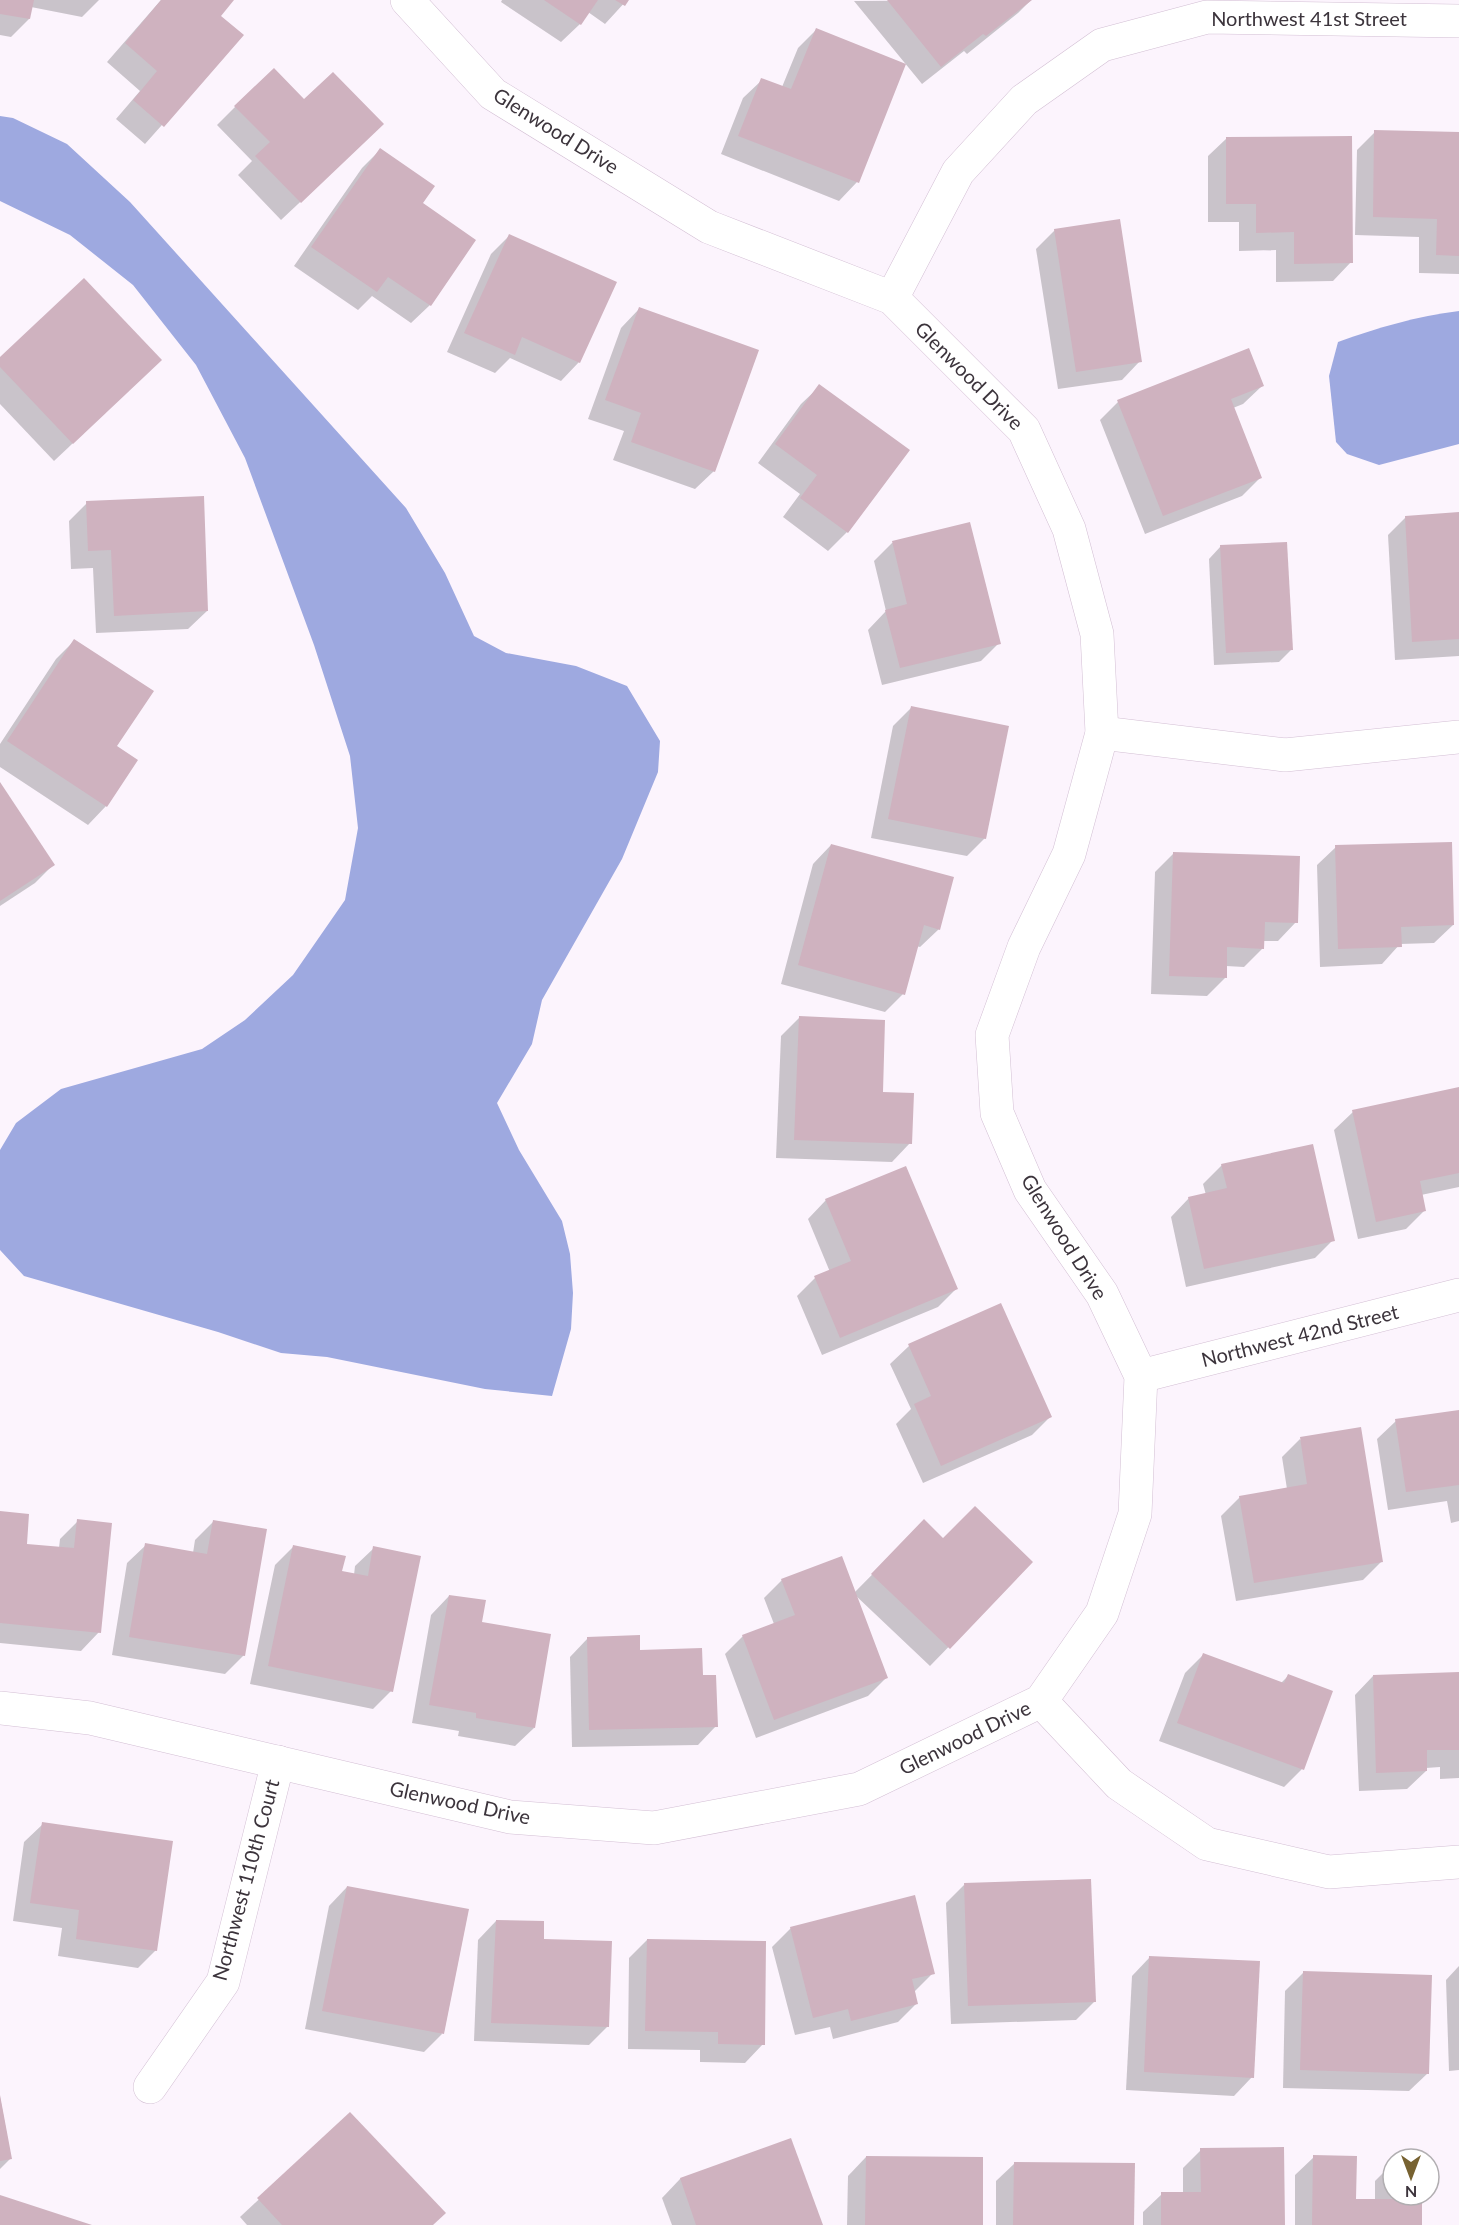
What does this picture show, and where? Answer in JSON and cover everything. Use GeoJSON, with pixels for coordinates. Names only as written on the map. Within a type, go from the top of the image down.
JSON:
{"type":"FeatureCollection","features":[{"type":"Feature","properties":{"kind":"street","name":"Glenwood Drive"},"geometry":{"type":"LineString","coordinates":[[0,1708],[90,1718],[510,1817],[654,1828],[859,1789],[1041,1701],[1102,1613],[1135,1514],[1141,1376],[1102,1294],[1030,1190],[997,1113],[992,1035],[1024,947],[1069,854],[1102,733],[1097,633],[1069,529],[1024,430],[892,298],[709,227],[493,94],[407,0]]}},
{"type":"Feature","properties":{"kind":"street","name":"Northwest 41st Street"},"geometry":{"type":"LineString","coordinates":[[892,298],[958,172],[1024,100],[1102,45],[1208,17],[1459,21]]}},
{"type":"Feature","properties":{"kind":"street"},"geometry":{"type":"LineString","coordinates":[[1102,733],[1285,755],[1459,737]]}},
{"type":"Feature","properties":{"kind":"street","name":"Northwest 42nd Street"},"geometry":{"type":"LineString","coordinates":[[1141,1376],[1459,1295]]}},
{"type":"Feature","properties":{"kind":"street"},"geometry":{"type":"LineString","coordinates":[[1041,1701],[1119,1784],[1208,1844],[1329,1872],[1459,1862]]}},
{"type":"Feature","properties":{"kind":"street","name":"Northwest 110th Court"},"geometry":{"type":"LineString","coordinates":[[150,2086],[222,1982],[278,1762]]}},
{"type":"Feature","properties":{"kind":"water"},"geometry":{"type":"Polygon","coordinates":[[[0,116],[13,118],[67,144],[130,202],[406,508],[445,573],[474,636],[506,653],[576,666],[627,686],[660,741],[658,772],[622,859],[542,1000],[532,1044],[497,1103],[519,1150],[562,1221],[570,1254],[573,1293],[571,1329],[552,1396],[485,1389],[327,1357],[281,1353],[218,1332],[24,1276],[0,1250],[0,1150],[16,1123],[61,1089],[202,1049],[245,1020],[293,975],[345,900],[358,828],[350,756],[314,645],[245,458],[196,365],[133,285],[70,235],[0,201],[0,116]]]}},
{"type":"Feature","properties":{"kind":"water"},"geometry":{"type":"Polygon","coordinates":[[[1459,311],[1459,444],[1379,465],[1347,454],[1336,442],[1329,376],[1338,342],[1397,323],[1459,311]]]}},
{"type":"Feature","properties":{"kind":"building"},"geometry":{"type":"Polygon","coordinates":[[[0,0],[34,0],[30,19],[0,14],[0,0]]]}},
{"type":"Feature","properties":{"kind":"building"},"geometry":{"type":"Polygon","coordinates":[[[161,0],[234,0],[221,16],[244,35],[164,127],[133,100],[157,71],[125,43],[161,0]]]}},
{"type":"Feature","properties":{"kind":"building"},"geometry":{"type":"Polygon","coordinates":[[[544,0],[598,0],[581,25],[544,0]]]}},
{"type":"Feature","properties":{"kind":"building"},"geometry":{"type":"Polygon","coordinates":[[[615,0],[629,0],[625,6],[615,0]]]}},
{"type":"Feature","properties":{"kind":"building"},"geometry":{"type":"Polygon","coordinates":[[[887,0],[1032,0],[941,67],[887,0]]]}},
{"type":"Feature","properties":{"kind":"building"},"geometry":{"type":"Polygon","coordinates":[[[816,28],[906,64],[859,183],[738,136],[761,78],[791,89],[816,28]]]}},
{"type":"Feature","properties":{"kind":"building"},"geometry":{"type":"Polygon","coordinates":[[[274,68],[304,99],[333,72],[384,124],[301,203],[255,156],[270,142],[234,106],[274,68]]]}},
{"type":"Feature","properties":{"kind":"building"},"geometry":{"type":"Polygon","coordinates":[[[1374,130],[1459,132],[1459,256],[1436,255],[1437,219],[1373,217],[1374,130]]]}},
{"type":"Feature","properties":{"kind":"building"},"geometry":{"type":"Polygon","coordinates":[[[1352,136],[1353,263],[1294,264],[1294,232],[1256,233],[1256,204],[1226,204],[1226,137],[1352,136]]]}},
{"type":"Feature","properties":{"kind":"building"},"geometry":{"type":"Polygon","coordinates":[[[380,148],[435,186],[423,203],[476,240],[431,306],[388,277],[377,292],[311,247],[380,148]]]}},
{"type":"Feature","properties":{"kind":"building"},"geometry":{"type":"Polygon","coordinates":[[[1120,219],[1142,362],[1076,372],[1054,229],[1120,219]]]}},
{"type":"Feature","properties":{"kind":"building"},"geometry":{"type":"Polygon","coordinates":[[[509,234],[617,282],[580,363],[522,337],[515,355],[464,333],[509,234]]]}},
{"type":"Feature","properties":{"kind":"building"},"geometry":{"type":"Polygon","coordinates":[[[84,278],[162,360],[73,444],[0,367],[0,357],[84,278]]]}},
{"type":"Feature","properties":{"kind":"building"},"geometry":{"type":"Polygon","coordinates":[[[639,307],[759,350],[715,472],[631,442],[641,413],[605,400],[639,307]]]}},
{"type":"Feature","properties":{"kind":"building"},"geometry":{"type":"Polygon","coordinates":[[[1249,348],[1264,386],[1231,399],[1262,478],[1163,516],[1117,400],[1249,348]]]}},
{"type":"Feature","properties":{"kind":"building"},"geometry":{"type":"Polygon","coordinates":[[[819,384],[910,450],[848,533],[800,498],[817,475],[775,444],[819,384]]]}},
{"type":"Feature","properties":{"kind":"building"},"geometry":{"type":"Polygon","coordinates":[[[204,496],[208,611],[114,616],[111,550],[88,551],[86,501],[204,496]]]}},
{"type":"Feature","properties":{"kind":"building"},"geometry":{"type":"Polygon","coordinates":[[[1459,512],[1459,639],[1412,642],[1405,516],[1459,512]]]}},
{"type":"Feature","properties":{"kind":"building"},"geometry":{"type":"Polygon","coordinates":[[[970,522],[1001,644],[900,668],[885,610],[907,604],[892,541],[970,522]]]}},
{"type":"Feature","properties":{"kind":"building"},"geometry":{"type":"Polygon","coordinates":[[[1287,542],[1293,650],[1226,653],[1220,545],[1287,542]]]}},
{"type":"Feature","properties":{"kind":"building"},"geometry":{"type":"Polygon","coordinates":[[[74,639],[154,691],[117,746],[138,760],[107,807],[7,741],[74,639]]]}},
{"type":"Feature","properties":{"kind":"building"},"geometry":{"type":"Polygon","coordinates":[[[911,706],[1009,726],[986,839],[888,819],[911,706]]]}},
{"type":"Feature","properties":{"kind":"building"},"geometry":{"type":"Polygon","coordinates":[[[0,782],[55,865],[0,901],[0,782]]]}},
{"type":"Feature","properties":{"kind":"building"},"geometry":{"type":"Polygon","coordinates":[[[1452,842],[1454,925],[1401,927],[1402,947],[1338,949],[1335,845],[1452,842]]]}},
{"type":"Feature","properties":{"kind":"building"},"geometry":{"type":"Polygon","coordinates":[[[831,844],[954,877],[940,930],[924,925],[905,995],[798,965],[831,844]]]}},
{"type":"Feature","properties":{"kind":"building"},"geometry":{"type":"Polygon","coordinates":[[[1173,852],[1300,856],[1298,923],[1265,922],[1264,949],[1227,947],[1227,978],[1169,976],[1173,852]]]}},
{"type":"Feature","properties":{"kind":"building"},"geometry":{"type":"Polygon","coordinates":[[[799,1016],[885,1020],[883,1092],[914,1093],[912,1144],[794,1140],[799,1016]]]}},
{"type":"Feature","properties":{"kind":"building"},"geometry":{"type":"Polygon","coordinates":[[[1459,1087],[1459,1173],[1420,1181],[1426,1211],[1376,1222],[1352,1110],[1459,1087]]]}},
{"type":"Feature","properties":{"kind":"building"},"geometry":{"type":"Polygon","coordinates":[[[1313,1144],[1335,1241],[1204,1269],[1188,1197],[1227,1188],[1221,1164],[1313,1144]]]}},
{"type":"Feature","properties":{"kind":"building"},"geometry":{"type":"Polygon","coordinates":[[[906,1166],[958,1289],[840,1338],[814,1276],[851,1261],[825,1199],[906,1166]]]}},
{"type":"Feature","properties":{"kind":"building"},"geometry":{"type":"Polygon","coordinates":[[[1001,1303],[1052,1417],[941,1466],[914,1404],[931,1396],[908,1344],[1001,1303]]]}},
{"type":"Feature","properties":{"kind":"building"},"geometry":{"type":"Polygon","coordinates":[[[1459,1410],[1459,1485],[1406,1492],[1395,1419],[1459,1410]]]}},
{"type":"Feature","properties":{"kind":"building"},"geometry":{"type":"Polygon","coordinates":[[[1361,1427],[1383,1562],[1254,1583],[1239,1496],[1307,1484],[1300,1437],[1361,1427]]]}},
{"type":"Feature","properties":{"kind":"building"},"geometry":{"type":"Polygon","coordinates":[[[975,1506],[1033,1562],[950,1649],[871,1574],[924,1519],[943,1538],[975,1506]]]}},
{"type":"Feature","properties":{"kind":"building"},"geometry":{"type":"Polygon","coordinates":[[[0,1511],[29,1514],[27,1544],[74,1548],[77,1519],[112,1523],[101,1633],[0,1623],[0,1511]]]}},
{"type":"Feature","properties":{"kind":"building"},"geometry":{"type":"Polygon","coordinates":[[[213,1520],[267,1529],[245,1656],[129,1637],[145,1543],[207,1554],[213,1520]]]}},
{"type":"Feature","properties":{"kind":"building"},"geometry":{"type":"Polygon","coordinates":[[[293,1545],[346,1556],[342,1571],[368,1576],[373,1546],[421,1556],[393,1692],[268,1666],[293,1545]]]}},
{"type":"Feature","properties":{"kind":"building"},"geometry":{"type":"Polygon","coordinates":[[[842,1556],[888,1678],[774,1720],[742,1635],[795,1615],[781,1579],[842,1556]]]}},
{"type":"Feature","properties":{"kind":"building"},"geometry":{"type":"Polygon","coordinates":[[[449,1595],[486,1600],[482,1622],[551,1634],[535,1728],[476,1718],[476,1713],[429,1705],[449,1595]]]}},
{"type":"Feature","properties":{"kind":"building"},"geometry":{"type":"Polygon","coordinates":[[[640,1635],[640,1650],[702,1648],[703,1675],[716,1675],[718,1727],[589,1730],[587,1637],[640,1635]]]}},
{"type":"Feature","properties":{"kind":"building"},"geometry":{"type":"Polygon","coordinates":[[[1203,1653],[1284,1683],[1288,1674],[1333,1691],[1304,1770],[1177,1723],[1203,1653]]]}},
{"type":"Feature","properties":{"kind":"building"},"geometry":{"type":"Polygon","coordinates":[[[1459,1672],[1459,1750],[1427,1750],[1427,1771],[1376,1773],[1373,1675],[1459,1672]]]}},
{"type":"Feature","properties":{"kind":"building"},"geometry":{"type":"Polygon","coordinates":[[[42,1822],[173,1841],[157,1951],[76,1939],[79,1910],[30,1903],[42,1822]]]}},
{"type":"Feature","properties":{"kind":"building"},"geometry":{"type":"Polygon","coordinates":[[[1091,1879],[1096,2002],[968,2006],[964,1883],[1091,1879]]]}},
{"type":"Feature","properties":{"kind":"building"},"geometry":{"type":"Polygon","coordinates":[[[347,1886],[469,1909],[444,2034],[322,2011],[347,1886]]]}},
{"type":"Feature","properties":{"kind":"building"},"geometry":{"type":"Polygon","coordinates":[[[915,1895],[935,1974],[912,1979],[918,2004],[851,2021],[848,2009],[813,2018],[790,1927],[915,1895]]]}},
{"type":"Feature","properties":{"kind":"building"},"geometry":{"type":"Polygon","coordinates":[[[496,1920],[544,1921],[544,1939],[612,1941],[609,2027],[491,2023],[496,1920]]]}},
{"type":"Feature","properties":{"kind":"building"},"geometry":{"type":"Polygon","coordinates":[[[647,1939],[766,1941],[765,2045],[718,2044],[718,2032],[645,2031],[647,1939]]]}},
{"type":"Feature","properties":{"kind":"building"},"geometry":{"type":"Polygon","coordinates":[[[1149,1956],[1260,1961],[1254,2078],[1144,2072],[1149,1956]]]}},
{"type":"Feature","properties":{"kind":"building"},"geometry":{"type":"Polygon","coordinates":[[[1303,1971],[1432,1975],[1429,2074],[1300,2070],[1303,1971]]]}},
{"type":"Feature","properties":{"kind":"building"},"geometry":{"type":"Polygon","coordinates":[[[0,2095],[12,2159],[0,2161],[0,2095]]]}},
{"type":"Feature","properties":{"kind":"building"},"geometry":{"type":"Polygon","coordinates":[[[350,2112],[446,2213],[433,2225],[282,2225],[257,2198],[350,2112]]]}},
{"type":"Feature","properties":{"kind":"building"},"geometry":{"type":"Polygon","coordinates":[[[791,2138],[823,2225],[696,2225],[680,2178],[791,2138]]]}},
{"type":"Feature","properties":{"kind":"building"},"geometry":{"type":"Polygon","coordinates":[[[1284,2147],[1285,2225],[1161,2225],[1161,2192],[1201,2192],[1200,2148],[1284,2147]]]}},
{"type":"Feature","properties":{"kind":"building"},"geometry":{"type":"Polygon","coordinates":[[[1313,2155],[1357,2156],[1356,2199],[1381,2199],[1381,2207],[1422,2207],[1422,2225],[1312,2225],[1313,2155]]]}},
{"type":"Feature","properties":{"kind":"building"},"geometry":{"type":"Polygon","coordinates":[[[866,2156],[983,2157],[983,2225],[865,2225],[866,2156]]]}},
{"type":"Feature","properties":{"kind":"building"},"geometry":{"type":"Polygon","coordinates":[[[1014,2162],[1135,2163],[1134,2225],[1013,2225],[1014,2162]]]}},
{"type":"Feature","properties":{"kind":"building"},"geometry":{"type":"Polygon","coordinates":[[[0,2195],[92,2225],[0,2225],[0,2195]]]}}]}
